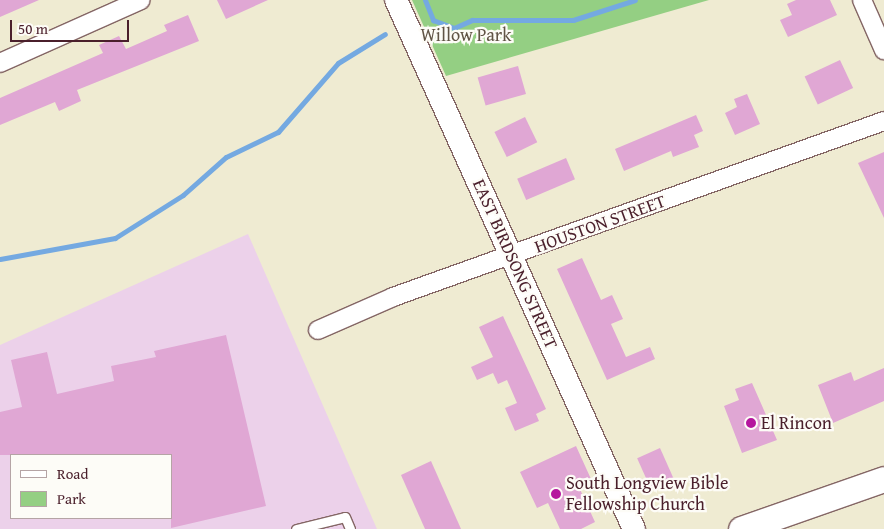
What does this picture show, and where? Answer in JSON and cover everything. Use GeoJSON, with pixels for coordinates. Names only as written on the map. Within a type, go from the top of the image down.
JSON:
{"type":"FeatureCollection","features":[{"type":"Feature","properties":{"kind":"main road"},"geometry":{"type":"LineString","coordinates":[[742,529],[884,478]]}},
{"type":"Feature","properties":{"kind":"street"},"geometry":{"type":"LineString","coordinates":[[0,63],[142,0]]}},
{"type":"Feature","properties":{"kind":"street","name":"EAST BIRDSONG STREET"},"geometry":{"type":"LineString","coordinates":[[396,0],[634,529]]}},
{"type":"Feature","properties":{"kind":"street"},"geometry":{"type":"LineString","coordinates":[[862,0],[884,50]]}},
{"type":"Feature","properties":{"kind":"street","name":"HOUSTON STREET"},"geometry":{"type":"LineString","coordinates":[[318,330],[393,297],[512,256],[884,121]]}},
{"type":"Feature","properties":{"kind":"lane"},"geometry":{"type":"LineString","coordinates":[[296,529],[345,517],[350,529]]}},
{"type":"Feature","properties":{"kind":"shaded area"},"geometry":{"type":"Polygon","coordinates":[[[248,234],[377,529],[0,529],[0,345],[248,234]]]}},
{"type":"Feature","properties":{"kind":"green space","name":"Willow Park"},"geometry":{"type":"Polygon","coordinates":[[[412,0],[709,0],[446,76],[412,0]]]}},
{"type":"Feature","properties":{"kind":"building"},"geometry":{"type":"Polygon","coordinates":[[[0,0],[39,0],[0,17],[0,0]]]}},
{"type":"Feature","properties":{"kind":"building"},"geometry":{"type":"Polygon","coordinates":[[[217,0],[268,0],[226,19],[217,0]]]}},
{"type":"Feature","properties":{"kind":"building"},"geometry":{"type":"Polygon","coordinates":[[[796,0],[830,0],[837,15],[788,37],[780,20],[792,15],[787,4],[796,0]]]}},
{"type":"Feature","properties":{"kind":"building"},"geometry":{"type":"Polygon","coordinates":[[[188,15],[199,41],[77,90],[81,101],[59,111],[55,102],[0,125],[0,98],[103,53],[99,45],[119,36],[126,49],[167,31],[164,25],[188,15]]]}},
{"type":"Feature","properties":{"kind":"building"},"geometry":{"type":"Polygon","coordinates":[[[840,60],[853,88],[818,105],[805,76],[840,60]]]}},
{"type":"Feature","properties":{"kind":"building"},"geometry":{"type":"Polygon","coordinates":[[[518,66],[526,94],[486,105],[478,78],[518,66]]]}},
{"type":"Feature","properties":{"kind":"building"},"geometry":{"type":"Polygon","coordinates":[[[747,94],[760,124],[735,135],[725,113],[737,107],[734,99],[747,94]]]}},
{"type":"Feature","properties":{"kind":"building"},"geometry":{"type":"Polygon","coordinates":[[[696,115],[703,131],[694,135],[699,147],[673,157],[671,151],[624,171],[615,149],[696,115]]]}},
{"type":"Feature","properties":{"kind":"building"},"geometry":{"type":"Polygon","coordinates":[[[525,117],[537,142],[507,157],[494,132],[525,117]]]}},
{"type":"Feature","properties":{"kind":"building"},"geometry":{"type":"Polygon","coordinates":[[[884,152],[884,218],[858,163],[884,152]]]}},
{"type":"Feature","properties":{"kind":"building"},"geometry":{"type":"Polygon","coordinates":[[[566,158],[575,179],[526,200],[517,179],[566,158]]]}},
{"type":"Feature","properties":{"kind":"building"},"geometry":{"type":"Polygon","coordinates":[[[582,258],[601,300],[612,295],[623,319],[611,324],[626,357],[650,347],[655,359],[607,380],[557,269],[582,258]]]}},
{"type":"Feature","properties":{"kind":"building"},"geometry":{"type":"Polygon","coordinates":[[[503,316],[546,409],[536,414],[539,421],[515,431],[505,408],[517,403],[507,380],[498,384],[493,373],[477,380],[471,367],[493,357],[479,327],[503,316]]]}},
{"type":"Feature","properties":{"kind":"building"},"geometry":{"type":"Polygon","coordinates":[[[226,335],[266,506],[171,528],[172,454],[0,455],[0,412],[22,407],[11,360],[47,352],[57,394],[114,381],[111,366],[156,357],[154,351],[226,335]]]}},
{"type":"Feature","properties":{"kind":"building"},"geometry":{"type":"Polygon","coordinates":[[[884,368],[884,401],[833,423],[818,385],[851,372],[854,381],[884,368]]]}},
{"type":"Feature","properties":{"kind":"building","name":"El Rincon"},"geometry":{"type":"Polygon","coordinates":[[[752,383],[777,440],[742,453],[724,406],[739,400],[735,389],[752,383]]]}},
{"type":"Feature","properties":{"kind":"building","name":"South Longview Bible Fellowship Church"},"geometry":{"type":"Polygon","coordinates":[[[576,446],[591,479],[578,485],[595,522],[581,529],[560,529],[548,503],[537,508],[520,472],[576,446]]]}},
{"type":"Feature","properties":{"kind":"building"},"geometry":{"type":"Polygon","coordinates":[[[660,448],[674,480],[651,490],[637,458],[660,448]]]}},
{"type":"Feature","properties":{"kind":"building"},"geometry":{"type":"Polygon","coordinates":[[[431,461],[461,529],[425,529],[401,475],[431,461]]]}},
{"type":"Feature","properties":{"kind":"waterway"},"geometry":{"type":"LineString","coordinates":[[425,0],[433,20],[454,28],[472,20],[573,20],[635,0]]}},
{"type":"Feature","properties":{"kind":"waterway"},"geometry":{"type":"LineString","coordinates":[[0,259],[115,238],[183,195],[226,157],[278,132],[338,63],[385,34]]}},
{"type":"Feature","properties":{"kind":"place","name":"El Rincon"},"geometry":{"type":"Point","coordinates":[751,423]}},
{"type":"Feature","properties":{"kind":"place","name":"South Longview Bible Fellowship Church"},"geometry":{"type":"Point","coordinates":[556,494]}}]}
